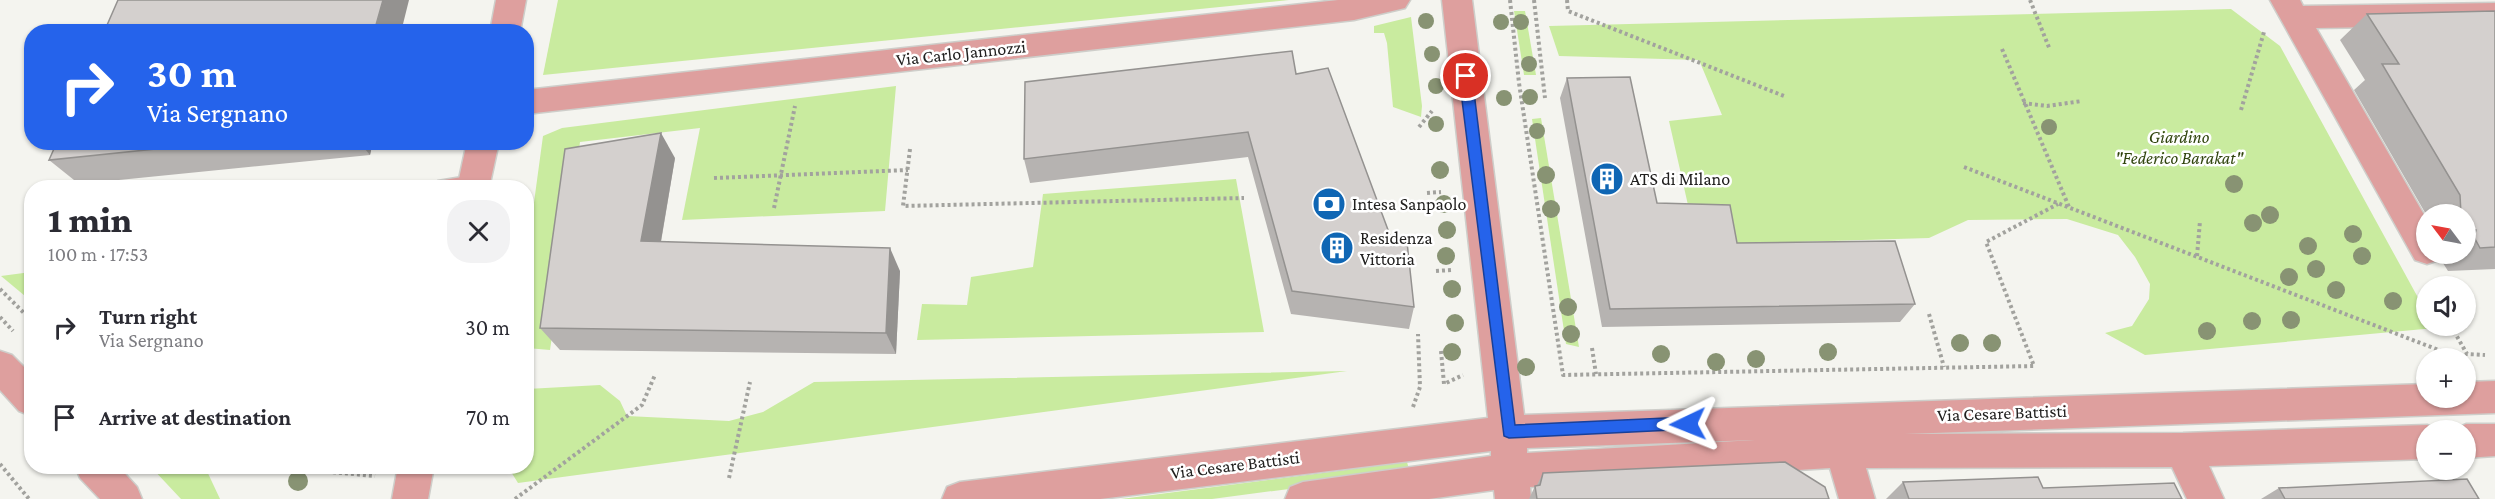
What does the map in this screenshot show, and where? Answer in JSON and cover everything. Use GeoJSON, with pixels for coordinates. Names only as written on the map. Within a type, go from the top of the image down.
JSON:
{"type":"FeatureCollection","features":[{"type":"Feature","properties":{"kind":"street"},"geometry":{"type":"LineString","coordinates":[[506,24],[511,0]]}},
{"type":"Feature","properties":{"kind":"street","name":"Via Carlo Jannozzi"},"geometry":{"type":"LineString","coordinates":[[534,101],[1354,9],[1395,0]]}},
{"type":"Feature","properties":{"kind":"street"},"geometry":{"type":"LineString","coordinates":[[1456,0],[1509,432],[1511,485]]}},
{"type":"Feature","properties":{"kind":"street"},"geometry":{"type":"LineString","coordinates":[[2282,14],[2495,14]]}},
{"type":"Feature","properties":{"kind":"street"},"geometry":{"type":"LineString","coordinates":[[2282,14],[2416,233]]}},
{"type":"Feature","properties":{"kind":"street"},"geometry":{"type":"LineString","coordinates":[[467,180],[480,150]]}},
{"type":"Feature","properties":{"kind":"street"},"geometry":{"type":"LineString","coordinates":[[0,366],[24,392]]}},
{"type":"Feature","properties":{"kind":"street","name":"Via Cesare Battisti"},"geometry":{"type":"LineString","coordinates":[[960,499],[1509,432],[2495,397]]}},
{"type":"Feature","properties":{"kind":"street"},"geometry":{"type":"LineString","coordinates":[[2476,441],[2495,440]]}},
{"type":"Feature","properties":{"kind":"street","name":"Via Cesare Battisti"},"geometry":{"type":"LineString","coordinates":[[1303,499],[1511,485],[1842,451],[2183,450],[2416,442]]}},
{"type":"Feature","properties":{"kind":"street"},"geometry":{"type":"LineString","coordinates":[[2183,450],[2206,499]]}},
{"type":"Feature","properties":{"kind":"street"},"geometry":{"type":"LineString","coordinates":[[1842,451],[1857,499]]}},
{"type":"Feature","properties":{"kind":"street"},"geometry":{"type":"LineString","coordinates":[[101,474],[124,499]]}},
{"type":"Feature","properties":{"kind":"path"},"geometry":{"type":"LineString","coordinates":[[1510,0],[1519,83],[1563,375],[2034,366],[1986,242],[2058,204]]}},
{"type":"Feature","properties":{"kind":"path"},"geometry":{"type":"LineString","coordinates":[[1534,0],[1545,98]]}},
{"type":"Feature","properties":{"kind":"path"},"geometry":{"type":"LineString","coordinates":[[1567,0],[1568,11],[1784,96]]}},
{"type":"Feature","properties":{"kind":"path"},"geometry":{"type":"LineString","coordinates":[[2030,0],[2050,50]]}},
{"type":"Feature","properties":{"kind":"path"},"geometry":{"type":"LineString","coordinates":[[2241,110],[2282,14]]}},
{"type":"Feature","properties":{"kind":"path"},"geometry":{"type":"LineString","coordinates":[[2002,49],[2069,207]]}},
{"type":"Feature","properties":{"kind":"path"},"geometry":{"type":"LineString","coordinates":[[2023,103],[2047,106],[2082,101]]}},
{"type":"Feature","properties":{"kind":"path"},"geometry":{"type":"LineString","coordinates":[[774,208],[796,103]]}},
{"type":"Feature","properties":{"kind":"path"},"geometry":{"type":"LineString","coordinates":[[909,149],[903,206],[1244,198]]}},
{"type":"Feature","properties":{"kind":"path"},"geometry":{"type":"LineString","coordinates":[[1964,167],[2434,348]]}},
{"type":"Feature","properties":{"kind":"path"},"geometry":{"type":"LineString","coordinates":[[714,178],[908,170]]}},
{"type":"Feature","properties":{"kind":"path"},"geometry":{"type":"LineString","coordinates":[[2197,256],[2200,221]]}},
{"type":"Feature","properties":{"kind":"path"},"geometry":{"type":"LineString","coordinates":[[0,289],[24,313]]}},
{"type":"Feature","properties":{"kind":"path"},"geometry":{"type":"LineString","coordinates":[[1929,314],[1944,367]]}},
{"type":"Feature","properties":{"kind":"path"},"geometry":{"type":"LineString","coordinates":[[1418,334],[1420,387],[1411,411],[1419,443]]}},
{"type":"Feature","properties":{"kind":"path"},"geometry":{"type":"LineString","coordinates":[[2457,336],[2468,354],[2485,355]]}},
{"type":"Feature","properties":{"kind":"path"},"geometry":{"type":"LineString","coordinates":[[1592,348],[1596,374]]}},
{"type":"Feature","properties":{"kind":"path"},"geometry":{"type":"LineString","coordinates":[[1441,351],[1444,384],[1467,374]]}},
{"type":"Feature","properties":{"kind":"path"},"geometry":{"type":"LineString","coordinates":[[515,499],[642,405],[655,375]]}},
{"type":"Feature","properties":{"kind":"path"},"geometry":{"type":"LineString","coordinates":[[729,478],[750,382]]}},
{"type":"Feature","properties":{"kind":"path"},"geometry":{"type":"LineString","coordinates":[[0,464],[29,499]]}},
{"type":"Feature","properties":{"kind":"path"},"geometry":{"type":"LineString","coordinates":[[336,474],[368,478],[413,478]]}},
{"type":"Feature","properties":{"kind":"green space"},"geometry":{"type":"Polygon","coordinates":[[[558,0],[1289,0],[543,75],[558,0]]]}},
{"type":"Feature","properties":{"kind":"green space","name":"Giardino \"Federico Barakat\""},"geometry":{"type":"Polygon","coordinates":[[[2231,9],[2280,46],[2416,294],[2416,330],[2145,355],[2105,333],[2132,326],[2149,299],[2150,284],[2135,257],[2118,235],[2067,219],[1968,220],[1929,238],[1697,245],[1669,121],[1722,115],[1699,60],[1559,56],[1549,26],[2231,9]]]}},
{"type":"Feature","properties":{"kind":"green space"},"geometry":{"type":"Polygon","coordinates":[[[1514,11],[1525,11],[1536,75],[1524,75],[1514,11]]]}},
{"type":"Feature","properties":{"kind":"green space"},"geometry":{"type":"Polygon","coordinates":[[[1411,17],[1422,106],[1421,117],[1393,107],[1387,43],[1384,33],[1374,33],[1374,26],[1411,17]]]}},
{"type":"Feature","properties":{"kind":"green space"},"geometry":{"type":"Polygon","coordinates":[[[896,86],[885,211],[682,220],[700,128],[580,142],[550,350],[534,349],[534,202],[543,136],[562,128],[896,86]]]}},
{"type":"Feature","properties":{"kind":"green space"},"geometry":{"type":"Polygon","coordinates":[[[1541,118],[1579,347],[1566,344],[1532,119],[1541,118]]]}},
{"type":"Feature","properties":{"kind":"green space"},"geometry":{"type":"Polygon","coordinates":[[[1236,179],[1264,332],[917,340],[922,304],[967,305],[971,277],[1033,267],[1043,194],[1236,179]]]}},
{"type":"Feature","properties":{"kind":"green space"},"geometry":{"type":"Polygon","coordinates":[[[24,273],[24,295],[1,276],[24,273]]]}},
{"type":"Feature","properties":{"kind":"green space"},"geometry":{"type":"Polygon","coordinates":[[[1347,371],[518,483],[512,474],[534,474],[534,389],[600,385],[620,401],[627,416],[729,421],[763,412],[814,382],[1347,371]]]}},
{"type":"Feature","properties":{"kind":"green space"},"geometry":{"type":"Polygon","coordinates":[[[1407,462],[1410,473],[1212,499],[1121,499],[1407,462]]]}},
{"type":"Feature","properties":{"kind":"green space"},"geometry":{"type":"Polygon","coordinates":[[[158,474],[208,474],[220,499],[181,499],[158,474]]]}},
{"type":"Feature","properties":{"kind":"building"},"geometry":{"type":"Polygon","coordinates":[[[118,0],[383,0],[376,24],[108,24],[118,0]]]}},
{"type":"Feature","properties":{"kind":"building"},"geometry":{"type":"Polygon","coordinates":[[[2495,11],[2495,247],[2480,248],[2476,241],[2476,204],[2460,204],[2460,195],[2382,64],[2399,64],[2367,14],[2495,11]]]}},
{"type":"Feature","properties":{"kind":"building","name":"Residenza Vittoria"},"geometry":{"type":"Polygon","coordinates":[[[1292,51],[1296,74],[1328,68],[1394,246],[1407,242],[1414,307],[1292,291],[1248,132],[1024,159],[1025,82],[1292,51]]]}},
{"type":"Feature","properties":{"kind":"building","name":"ATS di Milano"},"geometry":{"type":"Polygon","coordinates":[[[1630,77],[1657,203],[1730,205],[1737,243],[1895,241],[1915,304],[1610,309],[1567,78],[1630,77]]]}},
{"type":"Feature","properties":{"kind":"building"},"geometry":{"type":"Polygon","coordinates":[[[661,133],[641,241],[890,248],[886,333],[540,328],[565,149],[661,133]]]}},
{"type":"Feature","properties":{"kind":"building"},"geometry":{"type":"Polygon","coordinates":[[[53,150],[146,150],[49,160],[53,150]]]}},
{"type":"Feature","properties":{"kind":"building"},"geometry":{"type":"Polygon","coordinates":[[[1785,462],[1825,487],[1829,499],[1537,499],[1535,486],[1540,485],[1543,473],[1785,462]]]}},
{"type":"Feature","properties":{"kind":"building"},"geometry":{"type":"Polygon","coordinates":[[[2038,477],[2043,488],[2174,483],[2182,499],[1909,499],[1903,482],[2038,477]]]}},
{"type":"Feature","properties":{"kind":"building"},"geometry":{"type":"Polygon","coordinates":[[[2468,480],[2479,499],[2285,499],[2279,488],[2468,480]]]}},
{"type":"Feature","properties":{"kind":"place","name":"ATS di Milano"},"geometry":{"type":"Point","coordinates":[1607,179]}},
{"type":"Feature","properties":{"kind":"place","name":"Intesa Sanpaolo"},"geometry":{"type":"Point","coordinates":[1329,204]}},
{"type":"Feature","properties":{"kind":"place","name":"Residenza Vittoria"},"geometry":{"type":"Point","coordinates":[1337,248]}},
{"type":"Feature","properties":{"kind":"route"},"geometry":{"type":"LineString","coordinates":[[1466,76],[1509,432],[1688,424]]}}]}
